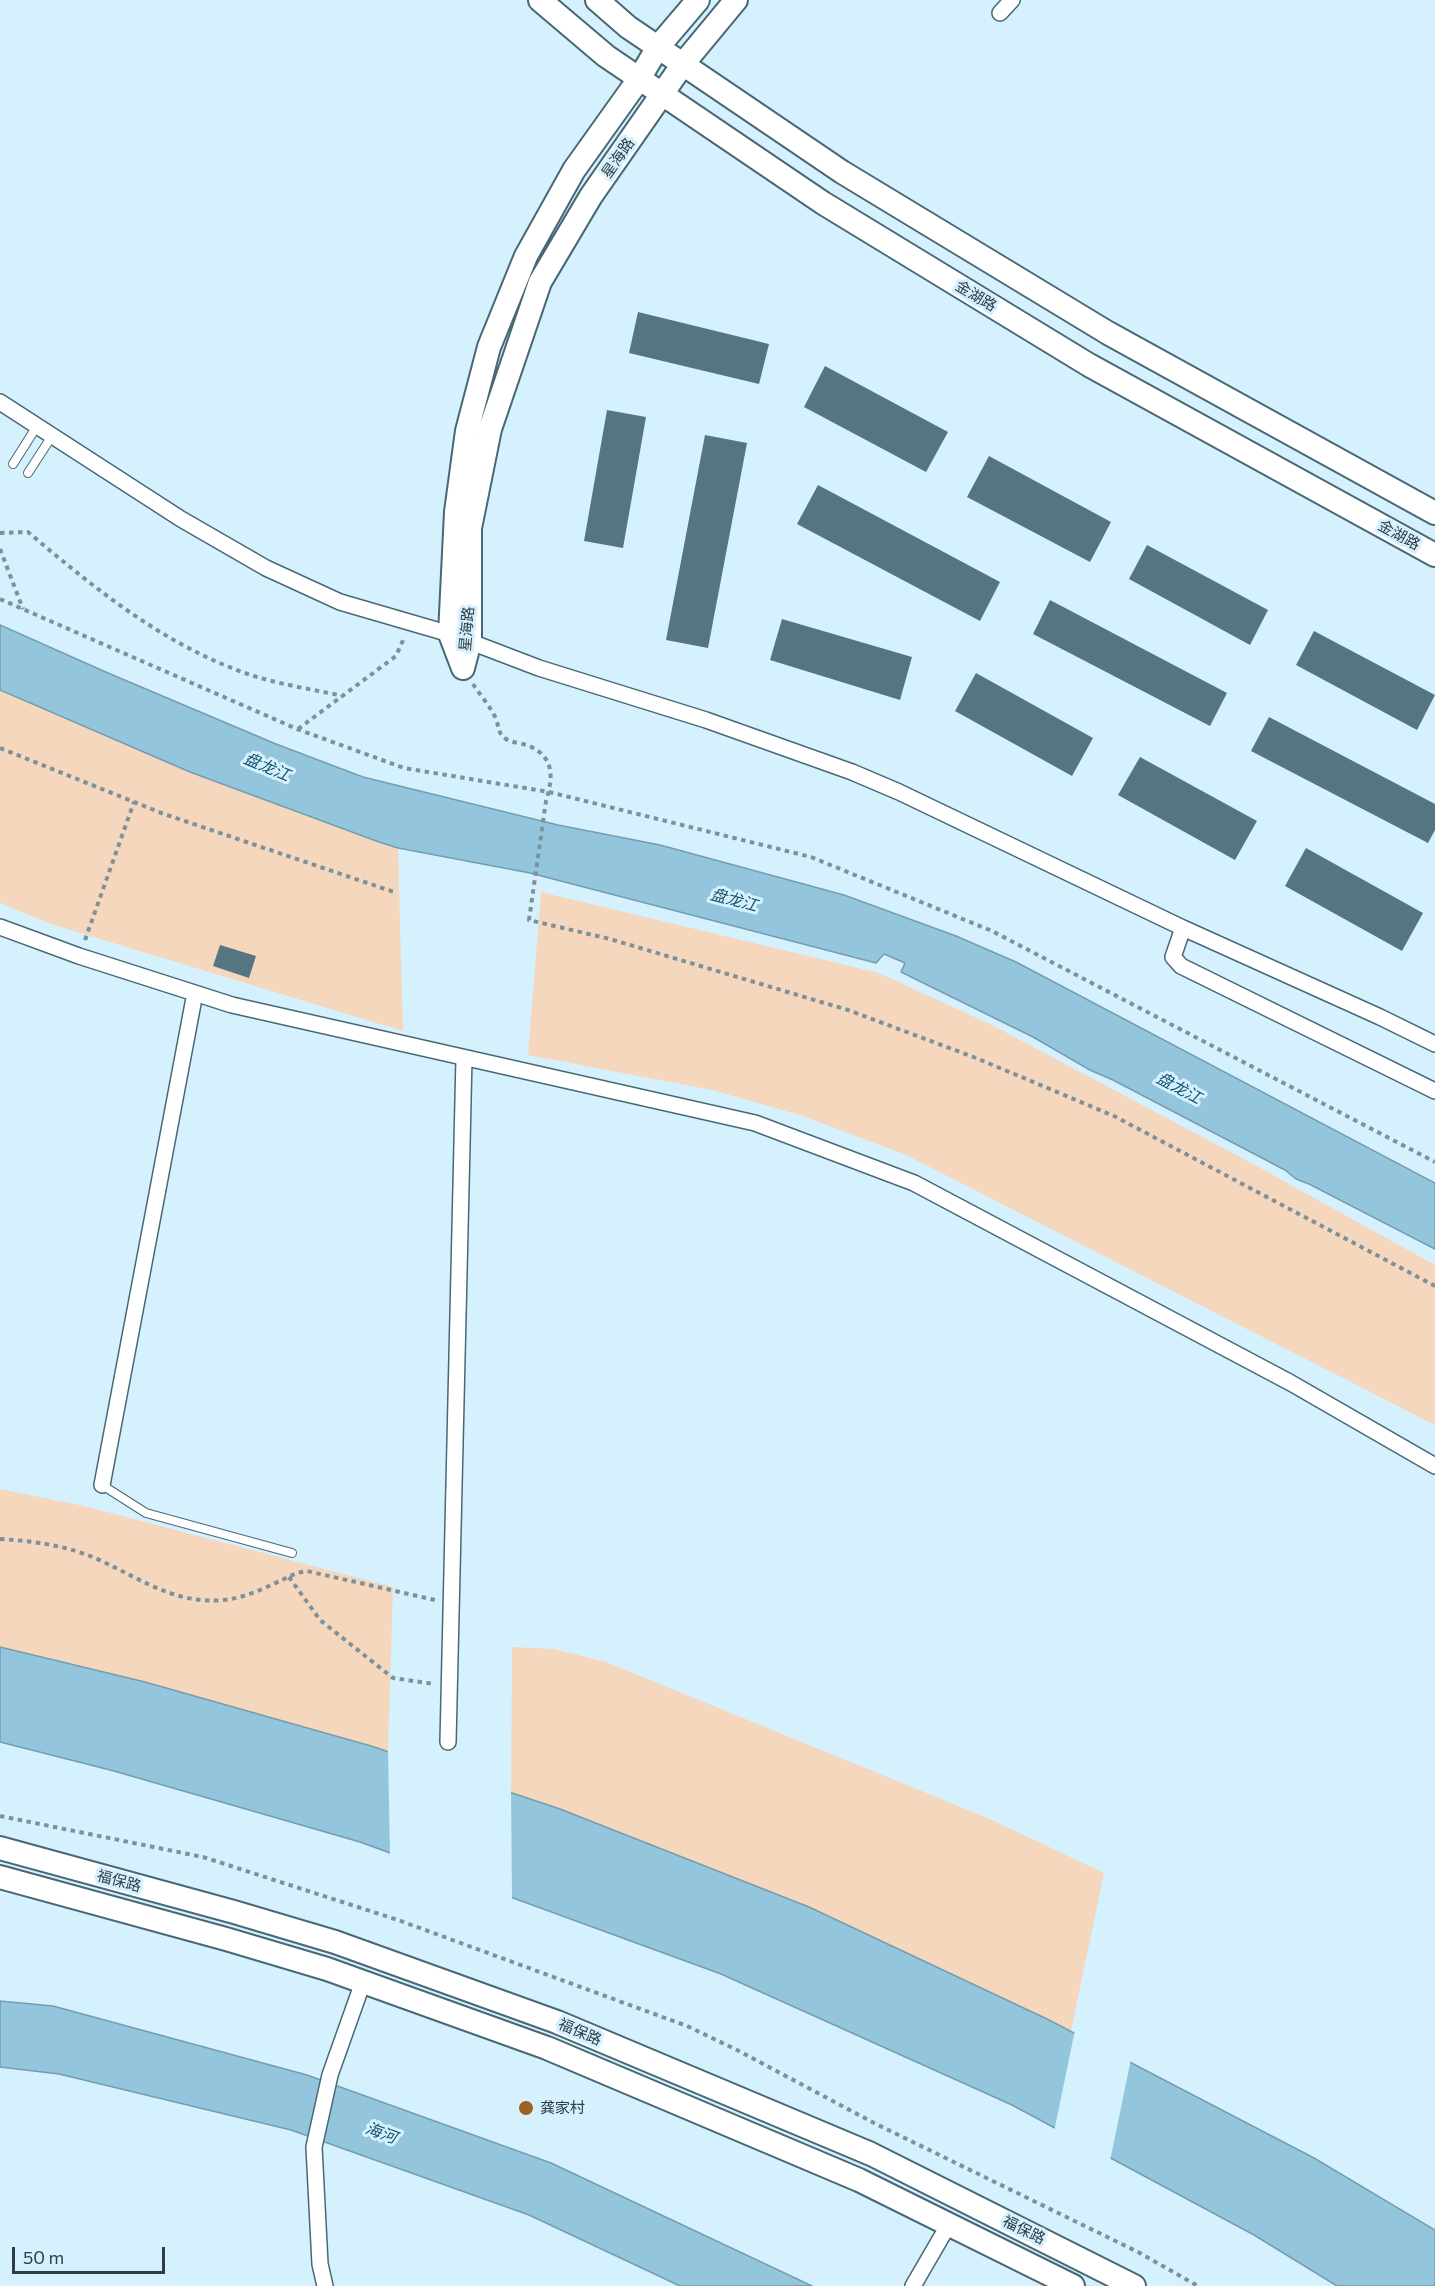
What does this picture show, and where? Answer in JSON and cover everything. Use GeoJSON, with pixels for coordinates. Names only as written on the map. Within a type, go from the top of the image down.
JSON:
{"type":"FeatureCollection","features":[{"type":"Feature","properties":{"kind":"main road","name":"金湖路"},"geometry":{"type":"LineString","coordinates":[[540,0],[606,56],[822,203],[1089,365],[1435,555]]}},
{"type":"Feature","properties":{"kind":"main road"},"geometry":{"type":"LineString","coordinates":[[597,0],[628,27],[842,172],[1108,333],[1435,513]]}},
{"type":"Feature","properties":{"kind":"main road","name":"星海路"},"geometry":{"type":"LineString","coordinates":[[463,668],[456,512],[467,431],[489,347],[526,256],[574,170],[639,79],[658,47],[698,0]]}},
{"type":"Feature","properties":{"kind":"main road","name":"星海路"},"geometry":{"type":"LineString","coordinates":[[460,637],[470,528],[490,429],[540,282],[591,196],[683,64],[736,0]]}},
{"type":"Feature","properties":{"kind":"main road","name":"福保路"},"geometry":{"type":"LineString","coordinates":[[0,1848],[336,1942],[557,2022],[871,2154],[1134,2286]]}},
{"type":"Feature","properties":{"kind":"main road","name":"福保路"},"geometry":{"type":"LineString","coordinates":[[0,1877],[226,1939],[363,1982],[547,2048],[859,2180],[1073,2286]]}},
{"type":"Feature","properties":{"kind":"street"},"geometry":{"type":"LineString","coordinates":[[1000,13],[1012,0]]}},
{"type":"Feature","properties":{"kind":"street"},"geometry":{"type":"LineString","coordinates":[[0,402],[181,519],[266,568],[340,602],[460,637],[539,668],[706,720],[852,772],[1435,1044]]}},
{"type":"Feature","properties":{"kind":"street"},"geometry":{"type":"LineString","coordinates":[[0,927],[79,956],[232,1005],[755,1123],[914,1183],[1291,1383],[1435,1466]]}},
{"type":"Feature","properties":{"kind":"street"},"geometry":{"type":"LineString","coordinates":[[1183,928],[1173,957],[1181,966],[1435,1091]]}},
{"type":"Feature","properties":{"kind":"street"},"geometry":{"type":"LineString","coordinates":[[102,1485],[195,993]]}},
{"type":"Feature","properties":{"kind":"street"},"geometry":{"type":"LineString","coordinates":[[448,1742],[464,1058]]}},
{"type":"Feature","properties":{"kind":"street"},"geometry":{"type":"LineString","coordinates":[[325,2286],[320,2264],[314,2147],[330,2075],[363,1982]]}},
{"type":"Feature","properties":{"kind":"street"},"geometry":{"type":"LineString","coordinates":[[913,2286],[949,2224]]}},
{"type":"Feature","properties":{"kind":"lane"},"geometry":{"type":"LineString","coordinates":[[13,464],[37,426]]}},
{"type":"Feature","properties":{"kind":"lane"},"geometry":{"type":"LineString","coordinates":[[28,473],[52,436]]}},
{"type":"Feature","properties":{"kind":"lane"},"geometry":{"type":"LineString","coordinates":[[102,1485],[146,1513],[292,1553]]}},
{"type":"Feature","properties":{"kind":"path"},"geometry":{"type":"LineString","coordinates":[[0,533],[28,532],[90,584],[148,624],[205,657],[247,674],[343,696]]}},
{"type":"Feature","properties":{"kind":"path"},"geometry":{"type":"LineString","coordinates":[[0,549],[23,609]]}},
{"type":"Feature","properties":{"kind":"path"},"geometry":{"type":"LineString","coordinates":[[0,599],[297,729],[404,768],[549,792],[811,857],[981,927],[1190,1033],[1435,1162]]}},
{"type":"Feature","properties":{"kind":"path"},"geometry":{"type":"LineString","coordinates":[[297,729],[396,656],[411,624]]}},
{"type":"Feature","properties":{"kind":"path"},"geometry":{"type":"LineString","coordinates":[[463,668],[496,719],[498,730],[507,740],[530,747],[540,753],[552,771],[530,920],[610,939],[848,1010],[976,1058],[1114,1116],[1435,1286]]}},
{"type":"Feature","properties":{"kind":"path"},"geometry":{"type":"LineString","coordinates":[[0,748],[134,802],[394,892]]}},
{"type":"Feature","properties":{"kind":"path"},"geometry":{"type":"LineString","coordinates":[[79,956],[134,802]]}},
{"type":"Feature","properties":{"kind":"path"},"geometry":{"type":"LineString","coordinates":[[0,1539],[50,1543],[93,1557],[164,1593],[200,1600],[224,1600],[244,1596],[289,1576],[307,1571],[451,1604]]}},
{"type":"Feature","properties":{"kind":"path"},"geometry":{"type":"LineString","coordinates":[[289,1576],[320,1620],[393,1678],[449,1686]]}},
{"type":"Feature","properties":{"kind":"path"},"geometry":{"type":"LineString","coordinates":[[0,1816],[203,1857],[398,1920],[687,2026],[874,2123],[1138,2252],[1198,2286]]}},
{"type":"Feature","properties":{"kind":"shaded area"},"geometry":{"type":"Polygon","coordinates":[[[0,690],[190,772],[398,848],[403,1031],[51,924],[0,903],[0,690]]]}},
{"type":"Feature","properties":{"kind":"shaded area"},"geometry":{"type":"Polygon","coordinates":[[[541,892],[879,973],[990,1024],[1255,1165],[1435,1265],[1435,1425],[906,1155],[803,1116],[712,1090],[528,1055],[541,892]]]}},
{"type":"Feature","properties":{"kind":"shaded area"},"geometry":{"type":"Polygon","coordinates":[[[0,1489],[84,1506],[393,1587],[388,1752],[145,1682],[0,1647],[0,1489]]]}},
{"type":"Feature","properties":{"kind":"shaded area"},"geometry":{"type":"Polygon","coordinates":[[[512,1647],[554,1649],[606,1662],[990,1819],[1104,1873],[1071,2031],[809,1907],[560,1809],[511,1793],[512,1647]]]}},
{"type":"Feature","properties":{"kind":"water","name":"盘龙江"},"geometry":{"type":"Polygon","coordinates":[[[0,625],[276,744],[363,777],[558,825],[660,845],[844,895],[956,936],[1016,962],[1435,1183],[1435,1249],[1296,1179],[1285,1170],[1090,1070],[1033,1037],[901,972],[905,963],[884,954],[876,963],[530,873],[398,848],[190,772],[0,690],[0,625]]]}},
{"type":"Feature","properties":{"kind":"water"},"geometry":{"type":"Polygon","coordinates":[[[0,1647],[145,1682],[371,1746],[560,1809],[809,1907],[1047,2019],[1314,2158],[1435,2230],[1435,2286],[1337,2286],[1254,2235],[1012,2105],[721,1974],[360,1842],[114,1771],[0,1742],[0,1647]]]}},
{"type":"Feature","properties":{"kind":"water","name":"海河"},"geometry":{"type":"Polygon","coordinates":[[[0,2001],[53,2006],[307,2075],[551,2163],[812,2286],[680,2286],[529,2215],[291,2130],[59,2074],[0,2067],[0,2001]]]}},
{"type":"Feature","properties":{"kind":"pier"},"geometry":{"type":"Polygon","coordinates":[[[388,1749],[511,1789],[512,1900],[390,1856],[388,1749]]]}},
{"type":"Feature","properties":{"kind":"pier"},"geometry":{"type":"Polygon","coordinates":[[[1075,2030],[1131,2059],[1110,2161],[1054,2132],[1075,2030]]]}},
{"type":"Feature","properties":{"kind":"building"},"geometry":{"type":"Polygon","coordinates":[[[638,312],[769,344],[759,384],[629,353],[638,312]]]}},
{"type":"Feature","properties":{"kind":"building"},"geometry":{"type":"Polygon","coordinates":[[[825,366],[948,432],[926,472],[804,407],[825,366]]]}},
{"type":"Feature","properties":{"kind":"building"},"geometry":{"type":"Polygon","coordinates":[[[607,410],[646,417],[623,548],[584,541],[607,410]]]}},
{"type":"Feature","properties":{"kind":"building"},"geometry":{"type":"Polygon","coordinates":[[[705,435],[747,443],[708,648],[666,640],[705,435]]]}},
{"type":"Feature","properties":{"kind":"building"},"geometry":{"type":"Polygon","coordinates":[[[989,456],[1111,522],[1090,562],[967,497],[989,456]]]}},
{"type":"Feature","properties":{"kind":"building"},"geometry":{"type":"Polygon","coordinates":[[[818,485],[1000,582],[980,621],[797,524],[818,485]]]}},
{"type":"Feature","properties":{"kind":"building"},"geometry":{"type":"Polygon","coordinates":[[[1147,545],[1268,610],[1250,645],[1129,579],[1147,545]]]}},
{"type":"Feature","properties":{"kind":"building"},"geometry":{"type":"Polygon","coordinates":[[[1050,600],[1227,693],[1210,726],[1033,634],[1050,600]]]}},
{"type":"Feature","properties":{"kind":"building"},"geometry":{"type":"Polygon","coordinates":[[[782,619],[912,657],[900,700],[770,660],[782,619]]]}},
{"type":"Feature","properties":{"kind":"building"},"geometry":{"type":"Polygon","coordinates":[[[1314,631],[1435,695],[1417,730],[1296,665],[1314,631]]]}},
{"type":"Feature","properties":{"kind":"building"},"geometry":{"type":"Polygon","coordinates":[[[976,673],[1093,738],[1072,776],[955,711],[976,673]]]}},
{"type":"Feature","properties":{"kind":"building"},"geometry":{"type":"Polygon","coordinates":[[[1269,717],[1435,804],[1435,830],[1428,843],[1251,751],[1269,717]]]}},
{"type":"Feature","properties":{"kind":"building"},"geometry":{"type":"Polygon","coordinates":[[[1140,757],[1257,821],[1235,860],[1118,795],[1140,757]]]}},
{"type":"Feature","properties":{"kind":"building"},"geometry":{"type":"Polygon","coordinates":[[[1306,848],[1423,913],[1402,951],[1285,886],[1306,848]]]}},
{"type":"Feature","properties":{"kind":"building"},"geometry":{"type":"Polygon","coordinates":[[[220,945],[256,956],[249,978],[213,966],[220,945]]]}},
{"type":"Feature","properties":{"kind":"place","name":"龚家村"},"geometry":{"type":"Point","coordinates":[526,2108]}}]}
